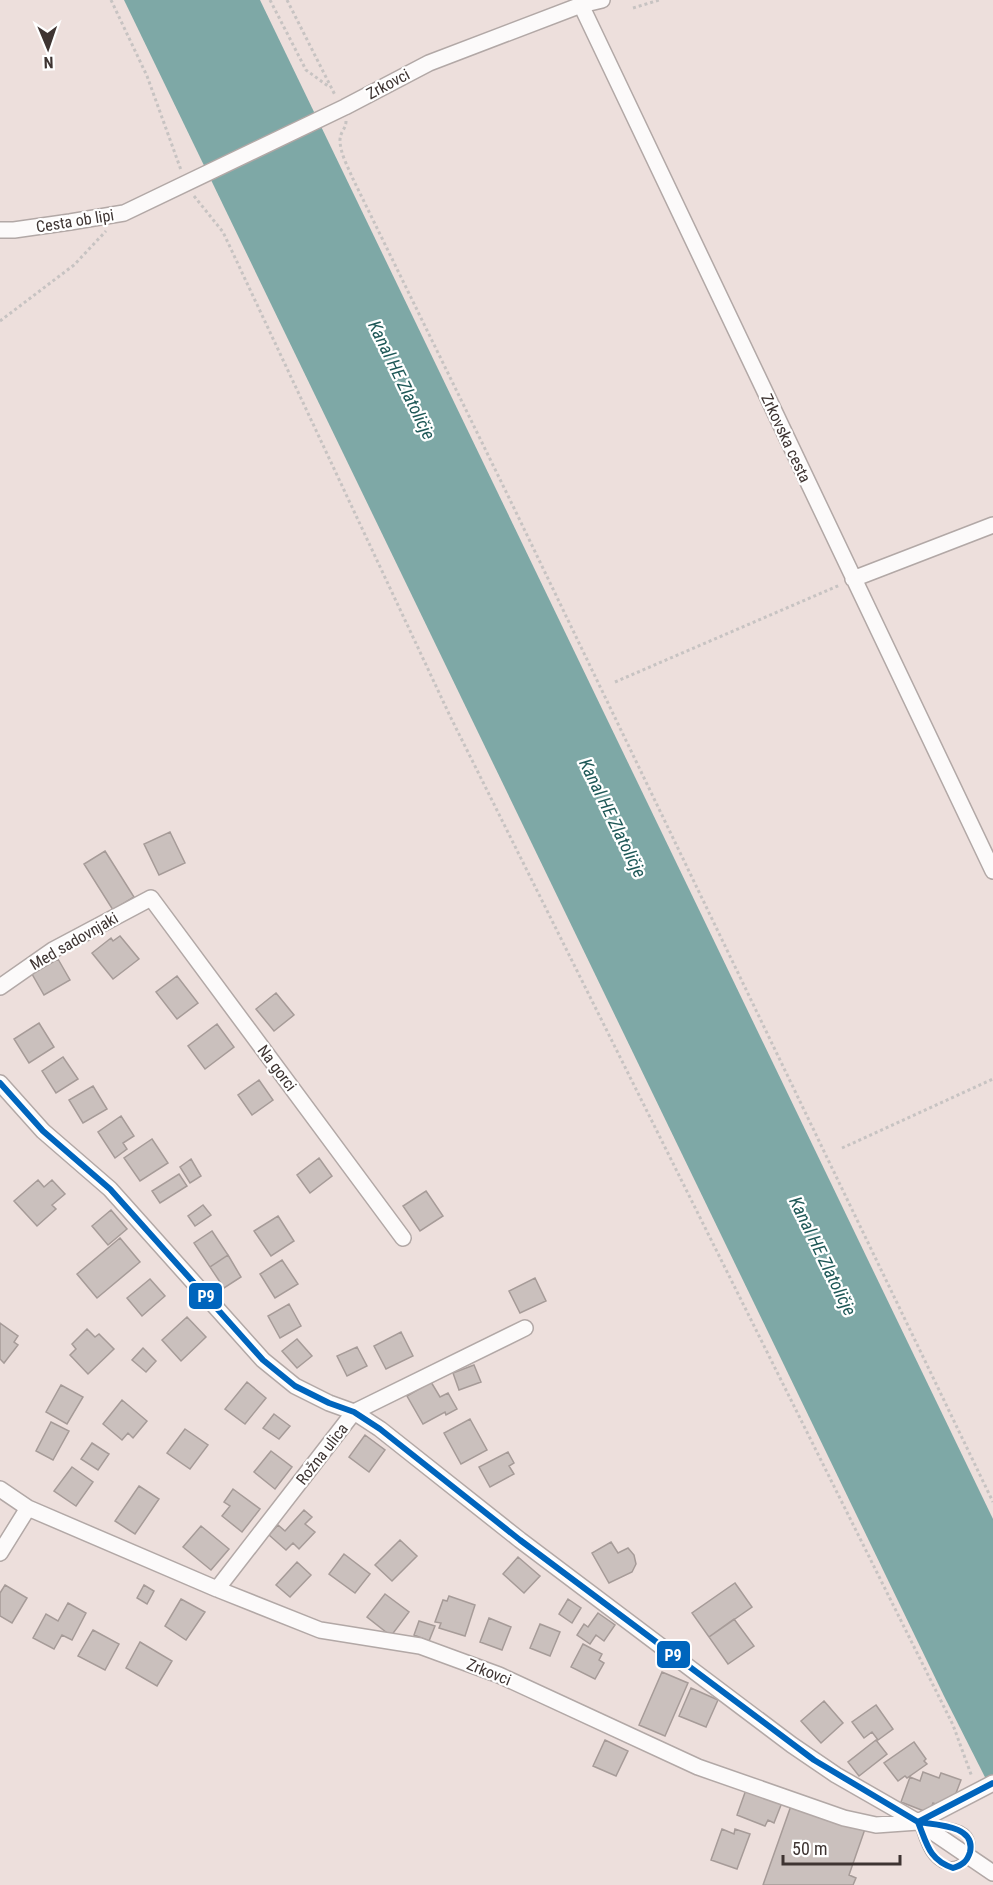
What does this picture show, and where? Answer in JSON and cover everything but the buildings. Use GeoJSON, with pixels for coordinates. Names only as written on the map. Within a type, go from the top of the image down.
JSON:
{"type":"FeatureCollection","features":[{"type":"Feature","properties":{"kind":"street","name":"Zrkovci"},"geometry":{"type":"LineString","coordinates":[[184,183],[345,107],[429,63],[581,3],[602,0]]}},
{"type":"Feature","properties":{"kind":"street","name":"Zrkovska cesta"},"geometry":{"type":"LineString","coordinates":[[581,3],[993,871]]}},
{"type":"Feature","properties":{"kind":"street","name":"Cesta ob lipi"},"geometry":{"type":"LineString","coordinates":[[0,230],[14,230],[124,213],[184,183]]}},
{"type":"Feature","properties":{"kind":"street"},"geometry":{"type":"LineString","coordinates":[[853,579],[993,525]]}},
{"type":"Feature","properties":{"kind":"street","name":"Med sadovnjaki"},"geometry":{"type":"LineString","coordinates":[[0,987],[53,950],[151,898]]}},
{"type":"Feature","properties":{"kind":"street","name":"Na gorci"},"geometry":{"type":"LineString","coordinates":[[151,898],[403,1238]]}},
{"type":"Feature","properties":{"kind":"street"},"geometry":{"type":"LineString","coordinates":[[0,1083],[43,1131],[110,1189],[262,1360],[296,1386],[329,1403],[354,1412],[420,1459],[520,1540],[792,1745],[836,1775],[918,1822],[993,1873]]}},
{"type":"Feature","properties":{"kind":"street","name":"Rožna ulica"},"geometry":{"type":"LineString","coordinates":[[217,1589],[354,1412],[525,1328]]}},
{"type":"Feature","properties":{"kind":"street","name":"Zrkovci"},"geometry":{"type":"LineString","coordinates":[[0,1489],[28,1508],[217,1589],[320,1630],[420,1646],[499,1675],[698,1767],[844,1818],[876,1825],[918,1822],[993,1784]]}},
{"type":"Feature","properties":{"kind":"street"},"geometry":{"type":"LineString","coordinates":[[0,1553],[28,1508]]}},
{"type":"Feature","properties":{"kind":"lane"},"geometry":{"type":"LineString","coordinates":[[918,1822],[932,1856],[940,1864],[952,1868],[963,1864],[969,1856]]}},
{"type":"Feature","properties":{"kind":"path"},"geometry":{"type":"LineString","coordinates":[[111,0],[147,76],[184,183],[223,232],[450,716],[953,1725],[977,1792]]}},
{"type":"Feature","properties":{"kind":"path"},"geometry":{"type":"LineString","coordinates":[[270,0],[306,70],[331,88],[287,0]]}},
{"type":"Feature","properties":{"kind":"path"},"geometry":{"type":"LineString","coordinates":[[633,8],[659,0]]}},
{"type":"Feature","properties":{"kind":"path"},"geometry":{"type":"LineString","coordinates":[[346,127],[340,140],[353,179],[993,1502]]}},
{"type":"Feature","properties":{"kind":"path"},"geometry":{"type":"LineString","coordinates":[[0,321],[74,265],[124,213]]}},
{"type":"Feature","properties":{"kind":"path"},"geometry":{"type":"LineString","coordinates":[[615,682],[853,579]]}},
{"type":"Feature","properties":{"kind":"path"},"geometry":{"type":"LineString","coordinates":[[842,1148],[993,1079]]}},
{"type":"Feature","properties":{"kind":"water","name":"Kanal HE Zlatoličje"},"geometry":{"type":"Polygon","coordinates":[[[124,0],[260,0],[993,1519],[993,1793],[944,1696],[124,0]]]}},
{"type":"Feature","properties":{"kind":"transit line","name":"P9"},"geometry":{"type":"LineString","coordinates":[[0,1083],[43,1131],[110,1189],[263,1360],[295,1386],[329,1403],[354,1412],[380,1429],[520,1540],[814,1760],[918,1822]]}},
{"type":"Feature","properties":{"kind":"transit line","name":"P9"},"geometry":{"type":"LineString","coordinates":[[918,1822],[993,1783]]}},
{"type":"Feature","properties":{"kind":"transit line","name":"P9"},"geometry":{"type":"LineString","coordinates":[[918,1822],[961,1831],[970,1843],[970,1852],[966,1861],[953,1868],[939,1861],[930,1850],[918,1822]]}}]}
